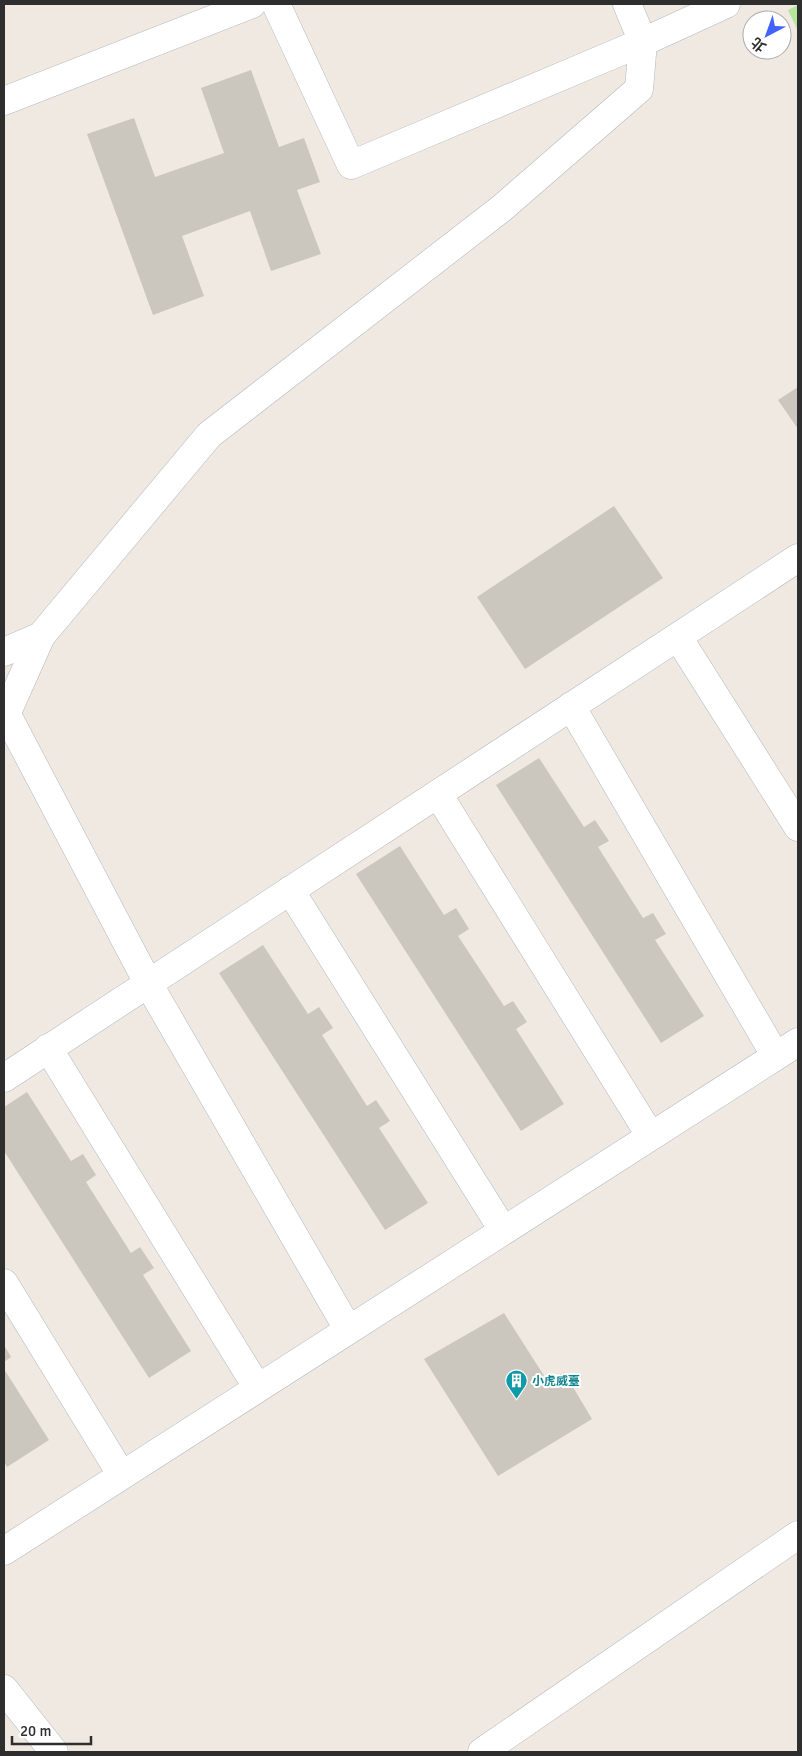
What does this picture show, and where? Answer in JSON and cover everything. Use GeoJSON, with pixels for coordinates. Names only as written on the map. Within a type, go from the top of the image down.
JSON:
{"type":"FeatureCollection","features":[{"type":"Feature","properties":{"kind":"lane"},"geometry":{"type":"LineString","coordinates":[[4,101],[252,4]]}},
{"type":"Feature","properties":{"kind":"lane"},"geometry":{"type":"LineString","coordinates":[[276,4],[350,165],[643,42],[726,4]]}},
{"type":"Feature","properties":{"kind":"lane"},"geometry":{"type":"LineString","coordinates":[[348,1329],[148,983],[5,716],[41,636],[209,435],[502,208],[639,89],[643,42],[627,4]]}},
{"type":"Feature","properties":{"kind":"lane"},"geometry":{"type":"LineString","coordinates":[[4,1078],[798,558]]}},
{"type":"Feature","properties":{"kind":"lane"},"geometry":{"type":"LineString","coordinates":[[4,652],[41,636]]}},
{"type":"Feature","properties":{"kind":"lane"},"geometry":{"type":"LineString","coordinates":[[678,637],[798,828]]}},
{"type":"Feature","properties":{"kind":"lane"},"geometry":{"type":"LineString","coordinates":[[572,706],[775,1055]]}},
{"type":"Feature","properties":{"kind":"lane"},"geometry":{"type":"LineString","coordinates":[[438,794],[650,1135]]}},
{"type":"Feature","properties":{"kind":"lane"},"geometry":{"type":"LineString","coordinates":[[290,890],[503,1230]]}},
{"type":"Feature","properties":{"kind":"lane"},"geometry":{"type":"LineString","coordinates":[[4,1551],[121,1474],[798,1042]]}},
{"type":"Feature","properties":{"kind":"lane"},"geometry":{"type":"LineString","coordinates":[[48,1048],[258,1387]]}},
{"type":"Feature","properties":{"kind":"lane"},"geometry":{"type":"LineString","coordinates":[[4,1283],[121,1474]]}},
{"type":"Feature","properties":{"kind":"lane"},"geometry":{"type":"LineString","coordinates":[[482,1752],[798,1535]]}},
{"type":"Feature","properties":{"kind":"lane"},"geometry":{"type":"LineString","coordinates":[[5,1694],[54,1752]]}},
{"type":"Feature","properties":{"kind":"green space"},"geometry":{"type":"Polygon","coordinates":[[[798,5],[798,31],[792,18],[792,10],[788,10],[798,5]]]}},
{"type":"Feature","properties":{"kind":"building"},"geometry":{"type":"Polygon","coordinates":[[[251,70],[279,147],[304,138],[320,182],[297,190],[321,254],[271,271],[250,211],[182,236],[204,296],[153,315],[87,134],[134,118],[155,177],[224,153],[201,88],[251,70]]]}},
{"type":"Feature","properties":{"kind":"building"},"geometry":{"type":"Polygon","coordinates":[[[798,387],[798,429],[778,400],[798,387]]]}},
{"type":"Feature","properties":{"kind":"building"},"geometry":{"type":"Polygon","coordinates":[[[614,506],[663,578],[525,669],[477,597],[614,506]]]}},
{"type":"Feature","properties":{"kind":"building"},"geometry":{"type":"Polygon","coordinates":[[[539,758],[584,827],[595,820],[609,841],[598,847],[643,918],[653,913],[666,934],[655,940],[704,1016],[661,1043],[496,785],[539,758]]]}},
{"type":"Feature","properties":{"kind":"building"},"geometry":{"type":"Polygon","coordinates":[[[400,846],[444,915],[456,908],[469,929],[458,936],[504,1006],[513,1001],[527,1022],[516,1029],[564,1104],[521,1131],[356,874],[400,846]]]}},
{"type":"Feature","properties":{"kind":"building"},"geometry":{"type":"Polygon","coordinates":[[[263,945],[308,1014],[319,1007],[333,1028],[322,1035],[367,1106],[376,1100],[390,1121],[379,1128],[428,1203],[385,1230],[219,973],[263,945]]]}},
{"type":"Feature","properties":{"kind":"building"},"geometry":{"type":"Polygon","coordinates":[[[27,1092],[71,1161],[83,1154],[96,1175],[86,1182],[131,1253],[140,1247],[154,1268],[143,1275],[191,1351],[149,1378],[4,1151],[4,1107],[27,1092]]]}},
{"type":"Feature","properties":{"kind":"building","name":"小虎威臺"},"geometry":{"type":"Polygon","coordinates":[[[504,1313],[548,1382],[564,1372],[592,1419],[498,1476],[424,1359],[504,1313]]]}},
{"type":"Feature","properties":{"kind":"building"},"geometry":{"type":"Polygon","coordinates":[[[4,1345],[11,1357],[4,1362],[4,1345]]]}},
{"type":"Feature","properties":{"kind":"building"},"geometry":{"type":"Polygon","coordinates":[[[4,1369],[49,1440],[7,1467],[4,1462],[4,1369]]]}},
{"type":"Feature","properties":{"kind":"place","name":"小虎威臺"},"geometry":{"type":"Point","coordinates":[516,1400]}}]}
